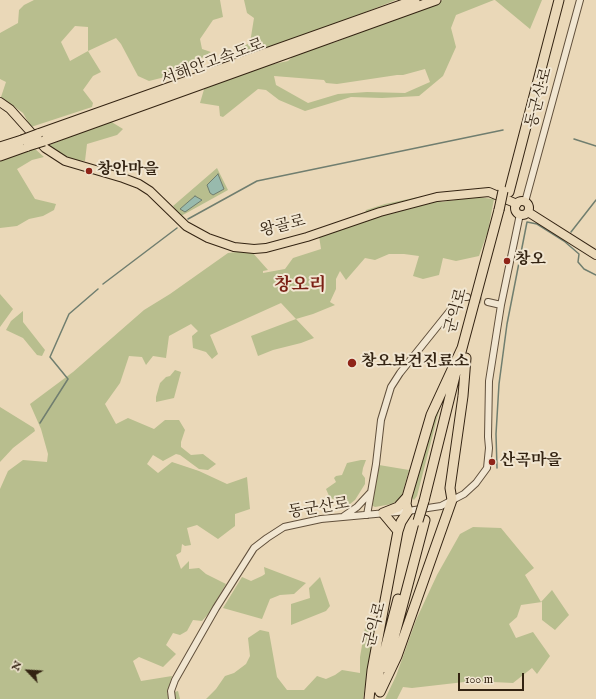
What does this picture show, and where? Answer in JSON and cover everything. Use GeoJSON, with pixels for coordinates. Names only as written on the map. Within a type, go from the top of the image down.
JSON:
{"type":"FeatureCollection","features":[{"type":"Feature","properties":{"kind":"highway","name":"서해안고속도로"},"geometry":{"type":"LineString","coordinates":[[41,138],[200,76],[415,0]]}},
{"type":"Feature","properties":{"kind":"highway","name":"서해안고속도로"},"geometry":{"type":"LineString","coordinates":[[0,147],[25,143],[41,138],[210,81],[436,0]]}},
{"type":"Feature","properties":{"kind":"highway","name":"군익로"},"geometry":{"type":"LineString","coordinates":[[379,696],[422,520],[466,358],[552,0]]}},
{"type":"Feature","properties":{"kind":"highway","name":"군익로"},"geometry":{"type":"LineString","coordinates":[[506,191],[558,0]]}},
{"type":"Feature","properties":{"kind":"highway","name":"서해안고속도로"},"geometry":{"type":"LineString","coordinates":[[0,156],[25,143]]}},
{"type":"Feature","properties":{"kind":"highway","name":"군익로"},"geometry":{"type":"LineString","coordinates":[[427,501],[462,348],[501,211]]}},
{"type":"Feature","properties":{"kind":"highway"},"geometry":{"type":"LineString","coordinates":[[370,699],[372,670],[398,531],[401,522],[408,511],[406,497],[431,415],[462,348]]}},
{"type":"Feature","properties":{"kind":"highway"},"geometry":{"type":"LineString","coordinates":[[379,696],[397,656],[452,500],[450,488],[463,396],[466,358]]}},
{"type":"Feature","properties":{"kind":"highway"},"geometry":{"type":"LineString","coordinates":[[398,531],[382,514],[398,507],[406,497]]}},
{"type":"Feature","properties":{"kind":"highway","name":"군익로"},"geometry":{"type":"LineString","coordinates":[[370,699],[422,520]]}},
{"type":"Feature","properties":{"kind":"main road","name":"왕골로"},"geometry":{"type":"LineString","coordinates":[[0,102],[10,109],[45,148],[65,161],[139,184],[150,191],[186,226],[208,238],[234,247],[254,249],[266,248],[307,237],[380,212],[437,197],[489,192],[521,203]]}},
{"type":"Feature","properties":{"kind":"main road"},"geometry":{"type":"LineString","coordinates":[[524,213],[529,206],[521,203],[516,210],[524,213],[596,255]]}},
{"type":"Feature","properties":{"kind":"street","name":"동군산로"},"geometry":{"type":"LineString","coordinates":[[521,203],[580,0]]}},
{"type":"Feature","properties":{"kind":"street"},"geometry":{"type":"LineString","coordinates":[[367,515],[441,506],[464,494],[476,483],[487,468],[489,448],[489,381],[501,305],[524,213]]}},
{"type":"Feature","properties":{"kind":"street","name":"동군산로"},"geometry":{"type":"LineString","coordinates":[[172,699],[171,691],[175,680],[216,608],[254,548],[284,528],[321,518],[367,515],[376,464],[381,420],[388,395],[394,382],[408,362],[461,297],[467,297]]}},
{"type":"Feature","properties":{"kind":"street"},"geometry":{"type":"LineString","coordinates":[[488,302],[501,305]]}},
{"type":"Feature","properties":{"kind":"street"},"geometry":{"type":"LineString","coordinates":[[344,516],[357,507],[371,492]]}},
{"type":"Feature","properties":{"kind":"green space"},"geometry":{"type":"Polygon","coordinates":[[[34,0],[220,0],[223,17],[213,20],[200,39],[202,49],[211,52],[177,74],[149,81],[138,76],[121,44],[116,38],[88,51],[101,72],[93,76],[83,90],[93,103],[92,107],[31,127],[23,113],[1,97],[6,82],[0,79],[0,33],[18,23],[19,10],[24,5],[34,0]],[[75,26],[61,42],[70,61],[88,51],[88,27],[75,26]]]}},
{"type":"Feature","properties":{"kind":"green space"},"geometry":{"type":"Polygon","coordinates":[[[244,0],[396,0],[313,33],[243,55],[239,48],[250,43],[254,18],[247,13],[244,0]]]}},
{"type":"Feature","properties":{"kind":"green space"},"geometry":{"type":"Polygon","coordinates":[[[443,0],[494,0],[456,15],[451,28],[456,47],[443,76],[419,96],[382,98],[351,97],[305,111],[279,100],[266,90],[258,89],[223,117],[220,116],[219,106],[200,103],[205,86],[264,66],[288,61],[297,53],[336,42],[404,14],[443,0]],[[425,69],[403,75],[337,84],[326,83],[324,80],[274,76],[276,85],[308,103],[338,94],[367,92],[405,93],[430,82],[425,69]]]}},
{"type":"Feature","properties":{"kind":"green space"},"geometry":{"type":"Polygon","coordinates":[[[495,0],[542,0],[530,29],[495,0]]]}},
{"type":"Feature","properties":{"kind":"green space"},"geometry":{"type":"Polygon","coordinates":[[[110,121],[123,129],[117,135],[87,144],[85,161],[67,159],[47,146],[110,121]]]}},
{"type":"Feature","properties":{"kind":"green space"},"geometry":{"type":"Polygon","coordinates":[[[34,148],[44,157],[32,160],[17,169],[35,199],[56,204],[54,210],[43,216],[29,219],[17,226],[0,228],[0,159],[34,148]]]}},
{"type":"Feature","properties":{"kind":"green space"},"geometry":{"type":"Polygon","coordinates":[[[217,168],[228,190],[181,216],[173,206],[217,168]]]}},
{"type":"Feature","properties":{"kind":"green space"},"geometry":{"type":"Polygon","coordinates":[[[423,196],[442,202],[476,197],[494,199],[488,231],[479,256],[456,261],[443,258],[439,275],[423,279],[413,276],[419,256],[389,254],[375,260],[365,258],[346,280],[340,271],[336,279],[336,289],[330,302],[335,305],[296,319],[281,303],[210,335],[218,354],[212,359],[206,352],[193,348],[192,336],[198,331],[191,324],[169,336],[166,358],[153,356],[146,365],[142,357],[129,356],[120,383],[105,404],[116,424],[128,418],[154,429],[165,420],[179,420],[185,430],[181,447],[191,455],[203,454],[216,464],[208,470],[199,469],[180,455],[176,454],[163,461],[153,455],[147,464],[158,473],[172,462],[199,471],[227,484],[247,477],[250,509],[235,514],[235,526],[218,539],[197,525],[187,528],[191,545],[185,546],[182,544],[181,552],[176,555],[181,569],[189,561],[189,569],[199,568],[206,574],[226,584],[210,612],[202,621],[193,620],[187,631],[180,635],[173,633],[166,645],[176,654],[163,667],[139,657],[133,661],[141,681],[172,676],[167,694],[178,691],[180,699],[0,699],[0,489],[8,471],[23,460],[47,462],[48,454],[41,429],[30,404],[73,372],[144,310],[170,294],[228,253],[252,252],[268,270],[263,271],[263,273],[285,269],[293,258],[321,249],[319,236],[362,222],[366,210],[385,204],[423,196]]]}},
{"type":"Feature","properties":{"kind":"green space"},"geometry":{"type":"Polygon","coordinates":[[[0,294],[13,309],[0,327],[0,294]]]}},
{"type":"Feature","properties":{"kind":"green space"},"geometry":{"type":"Polygon","coordinates":[[[23,311],[23,322],[45,350],[42,356],[37,355],[23,338],[6,330],[11,321],[23,311]]]}},
{"type":"Feature","properties":{"kind":"green space"},"geometry":{"type":"Polygon","coordinates":[[[296,319],[314,338],[258,356],[251,336],[296,319]]]}},
{"type":"Feature","properties":{"kind":"green space"},"geometry":{"type":"Polygon","coordinates":[[[175,370],[181,372],[174,398],[156,402],[160,383],[166,377],[170,376],[175,370]]]}},
{"type":"Feature","properties":{"kind":"green space"},"geometry":{"type":"Polygon","coordinates":[[[447,380],[417,496],[414,500],[409,495],[447,380]]]}},
{"type":"Feature","properties":{"kind":"green space"},"geometry":{"type":"Polygon","coordinates":[[[0,407],[34,428],[35,431],[13,448],[0,462],[0,407]]]}},
{"type":"Feature","properties":{"kind":"green space"},"geometry":{"type":"Polygon","coordinates":[[[366,460],[362,474],[365,478],[365,484],[355,500],[350,504],[330,498],[326,489],[336,482],[334,478],[342,475],[347,463],[366,460]]]}},
{"type":"Feature","properties":{"kind":"green space"},"geometry":{"type":"Polygon","coordinates":[[[379,465],[409,470],[401,498],[392,504],[375,507],[371,505],[379,465]]]}},
{"type":"Feature","properties":{"kind":"green space"},"geometry":{"type":"Polygon","coordinates":[[[473,527],[501,528],[534,568],[525,575],[541,602],[552,590],[569,615],[555,630],[542,620],[542,602],[521,605],[517,617],[509,624],[516,638],[533,632],[550,656],[537,674],[532,668],[513,683],[473,681],[412,688],[403,687],[397,699],[385,699],[396,676],[416,620],[437,575],[460,534],[473,527]]]}},
{"type":"Feature","properties":{"kind":"green space"},"geometry":{"type":"Polygon","coordinates":[[[264,567],[306,583],[294,594],[280,595],[270,599],[262,619],[223,608],[242,577],[251,581],[262,576],[265,574],[264,567]]]}},
{"type":"Feature","properties":{"kind":"green space"},"geometry":{"type":"Polygon","coordinates":[[[320,577],[330,606],[326,611],[291,625],[291,604],[310,598],[309,588],[320,577]]]}},
{"type":"Feature","properties":{"kind":"green space"},"geometry":{"type":"Polygon","coordinates":[[[366,622],[376,622],[363,699],[206,699],[216,689],[225,676],[234,673],[246,664],[250,656],[248,638],[260,630],[269,632],[277,677],[287,690],[304,690],[317,676],[326,679],[342,670],[360,673],[360,657],[366,622]]]}},
{"type":"Feature","properties":{"kind":"shaded area"},"geometry":{"type":"Polygon","coordinates":[[[218,174],[224,189],[213,195],[210,193],[207,185],[218,174]]]}},
{"type":"Feature","properties":{"kind":"shaded area"},"geometry":{"type":"Polygon","coordinates":[[[195,196],[202,200],[185,212],[180,209],[195,196]]]}},
{"type":"Feature","properties":{"kind":"waterway"},"geometry":{"type":"LineString","coordinates":[[188,219],[257,181],[503,130]]}},
{"type":"Feature","properties":{"kind":"waterway"},"geometry":{"type":"LineString","coordinates":[[574,139],[596,146]]}},
{"type":"Feature","properties":{"kind":"waterway"},"geometry":{"type":"LineString","coordinates":[[571,232],[596,200]]}},
{"type":"Feature","properties":{"kind":"waterway"},"geometry":{"type":"LineString","coordinates":[[497,468],[496,434],[499,384],[507,324],[527,222],[537,224],[564,241],[579,254],[578,262],[584,269],[596,275]]}},
{"type":"Feature","properties":{"kind":"waterway"},"geometry":{"type":"LineString","coordinates":[[103,284],[177,228]]}},
{"type":"Feature","properties":{"kind":"waterway"},"geometry":{"type":"LineString","coordinates":[[40,423],[68,379],[50,357],[69,314],[98,289]]}},
{"type":"Feature","properties":{"kind":"tunnel"},"geometry":{"type":"LineString","coordinates":[[467,297],[488,302]]}},
{"type":"Feature","properties":{"kind":"place","name":"창안마을"},"geometry":{"type":"Point","coordinates":[89,171]}},
{"type":"Feature","properties":{"kind":"place","name":"창오"},"geometry":{"type":"Point","coordinates":[507,261]}},
{"type":"Feature","properties":{"kind":"place","name":"창오보건진료소"},"geometry":{"type":"Point","coordinates":[352,363]}},
{"type":"Feature","properties":{"kind":"place","name":"산곡마을"},"geometry":{"type":"Point","coordinates":[492,462]}},
{"type":"Feature","properties":{"kind":"district","name":"창오리"},"geometry":{"type":"Point","coordinates":[300,286]}}]}
